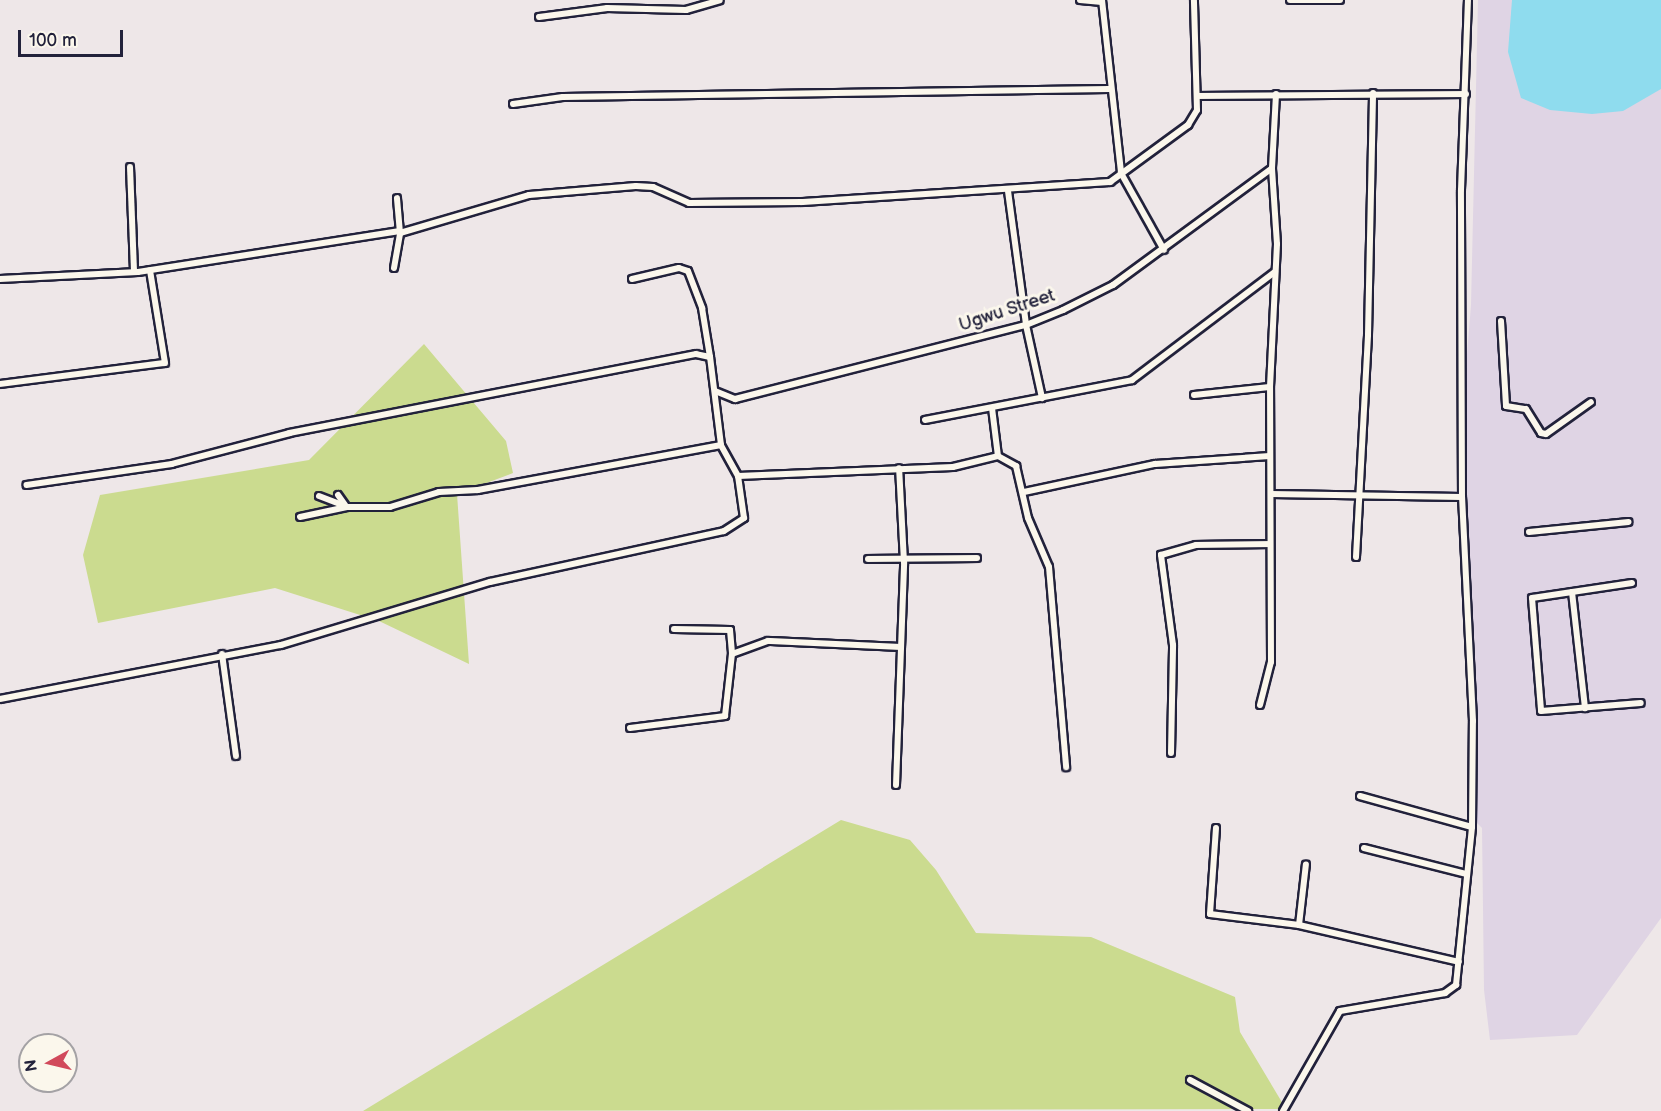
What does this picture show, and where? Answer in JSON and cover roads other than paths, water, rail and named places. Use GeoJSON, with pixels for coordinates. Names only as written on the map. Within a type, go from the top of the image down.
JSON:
{"type":"FeatureCollection","features":[{"type":"Feature","properties":{"kind":"street"},"geometry":{"type":"LineString","coordinates":[[539,17],[607,8],[686,10],[720,0]]}},
{"type":"Feature","properties":{"kind":"street"},"geometry":{"type":"LineString","coordinates":[[1080,0],[1102,1],[1109,89],[1121,173],[1164,250]]}},
{"type":"Feature","properties":{"kind":"street"},"geometry":{"type":"LineString","coordinates":[[0,279],[134,272],[400,232],[529,195],[636,186],[653,187],[689,203],[1008,191],[1110,183],[1188,125],[1197,110],[1194,0]]}},
{"type":"Feature","properties":{"kind":"street"},"geometry":{"type":"LineString","coordinates":[[1290,0],[1340,0]]}},
{"type":"Feature","properties":{"kind":"street"},"geometry":{"type":"LineString","coordinates":[[1283,1111],[1337,1012],[1450,991],[1459,962],[1472,828],[1473,721],[1462,497],[1461,190],[1468,0]]}},
{"type":"Feature","properties":{"kind":"street"},"geometry":{"type":"LineString","coordinates":[[513,104],[563,98],[1109,89]]}},
{"type":"Feature","properties":{"kind":"street"},"geometry":{"type":"LineString","coordinates":[[1198,96],[1276,93],[1466,94]]}},
{"type":"Feature","properties":{"kind":"street"},"geometry":{"type":"LineString","coordinates":[[1260,705],[1271,662],[1270,387],[1275,272],[1272,168],[1276,93]]}},
{"type":"Feature","properties":{"kind":"street"},"geometry":{"type":"LineString","coordinates":[[1356,557],[1373,93]]}},
{"type":"Feature","properties":{"kind":"street"},"geometry":{"type":"LineString","coordinates":[[130,167],[134,272]]}},
{"type":"Feature","properties":{"kind":"street","name":"Ugwu Street"},"geometry":{"type":"LineString","coordinates":[[715,391],[735,399],[1026,325],[1113,285],[1164,250],[1272,168]]}},
{"type":"Feature","properties":{"kind":"street"},"geometry":{"type":"LineString","coordinates":[[1008,191],[1026,325],[1042,398]]}},
{"type":"Feature","properties":{"kind":"street"},"geometry":{"type":"LineString","coordinates":[[394,268],[400,232],[397,198]]}},
{"type":"Feature","properties":{"kind":"street"},"geometry":{"type":"LineString","coordinates":[[0,699],[222,654],[280,645],[519,574],[724,531],[744,518],[738,476],[721,445],[702,308],[688,271],[679,268],[632,279]]}},
{"type":"Feature","properties":{"kind":"street"},"geometry":{"type":"LineString","coordinates":[[0,384],[165,363],[150,270]]}},
{"type":"Feature","properties":{"kind":"street"},"geometry":{"type":"LineString","coordinates":[[925,420],[1132,380],[1275,272]]}},
{"type":"Feature","properties":{"kind":"street"},"geometry":{"type":"LineString","coordinates":[[1501,321],[1506,406],[1526,409],[1541,433],[1546,434],[1591,402]]}},
{"type":"Feature","properties":{"kind":"street"},"geometry":{"type":"LineString","coordinates":[[27,485],[172,464],[290,433],[534,382],[696,354],[710,357]]}},
{"type":"Feature","properties":{"kind":"street"},"geometry":{"type":"LineString","coordinates":[[1194,395],[1270,387]]}},
{"type":"Feature","properties":{"kind":"street"},"geometry":{"type":"LineString","coordinates":[[992,408],[998,456]]}},
{"type":"Feature","properties":{"kind":"street"},"geometry":{"type":"LineString","coordinates":[[319,496],[327,503],[346,506],[390,507],[439,492],[478,490],[721,445]]}},
{"type":"Feature","properties":{"kind":"street"},"geometry":{"type":"LineString","coordinates":[[738,476],[977,465],[998,456]]}},
{"type":"Feature","properties":{"kind":"street"},"geometry":{"type":"LineString","coordinates":[[998,456],[1016,466],[1024,492],[1028,518],[1049,567],[1066,767]]}},
{"type":"Feature","properties":{"kind":"street"},"geometry":{"type":"LineString","coordinates":[[1024,492],[1155,464],[1270,456]]}},
{"type":"Feature","properties":{"kind":"street"},"geometry":{"type":"LineString","coordinates":[[896,785],[898,647],[904,562],[899,468]]}},
{"type":"Feature","properties":{"kind":"street"},"geometry":{"type":"LineString","coordinates":[[1271,494],[1360,493],[1462,497]]}},
{"type":"Feature","properties":{"kind":"street"},"geometry":{"type":"LineString","coordinates":[[338,495],[346,506]]}},
{"type":"Feature","properties":{"kind":"street"},"geometry":{"type":"LineString","coordinates":[[300,517],[346,506]]}},
{"type":"Feature","properties":{"kind":"street"},"geometry":{"type":"LineString","coordinates":[[1529,532],[1628,522]]}},
{"type":"Feature","properties":{"kind":"street"},"geometry":{"type":"LineString","coordinates":[[1171,753],[1173,645],[1161,555],[1196,545],[1270,544]]}},
{"type":"Feature","properties":{"kind":"street"},"geometry":{"type":"LineString","coordinates":[[868,559],[904,562],[977,558]]}},
{"type":"Feature","properties":{"kind":"street"},"geometry":{"type":"LineString","coordinates":[[1632,583],[1532,598],[1541,711],[1641,703]]}},
{"type":"Feature","properties":{"kind":"street"},"geometry":{"type":"LineString","coordinates":[[1572,592],[1585,708]]}},
{"type":"Feature","properties":{"kind":"street"},"geometry":{"type":"LineString","coordinates":[[630,728],[724,717],[732,654],[730,630],[674,629]]}},
{"type":"Feature","properties":{"kind":"street"},"geometry":{"type":"LineString","coordinates":[[732,654],[768,641],[898,647]]}},
{"type":"Feature","properties":{"kind":"street"},"geometry":{"type":"LineString","coordinates":[[222,654],[236,756]]}},
{"type":"Feature","properties":{"kind":"street"},"geometry":{"type":"LineString","coordinates":[[1360,796],[1472,828]]}},
{"type":"Feature","properties":{"kind":"street"},"geometry":{"type":"LineString","coordinates":[[1216,828],[1210,914],[1299,925],[1459,962]]}},
{"type":"Feature","properties":{"kind":"street"},"geometry":{"type":"LineString","coordinates":[[1364,848],[1466,874]]}},
{"type":"Feature","properties":{"kind":"street"},"geometry":{"type":"LineString","coordinates":[[1299,925],[1306,864]]}},
{"type":"Feature","properties":{"kind":"street"},"geometry":{"type":"LineString","coordinates":[[1190,1080],[1248,1111]]}},
{"type":"Feature","properties":{"kind":"water"},"geometry":{"type":"Polygon","coordinates":[[[1512,0],[1661,0],[1661,89],[1623,111],[1592,114],[1550,110],[1521,98],[1508,52],[1512,0]]]}}]}
